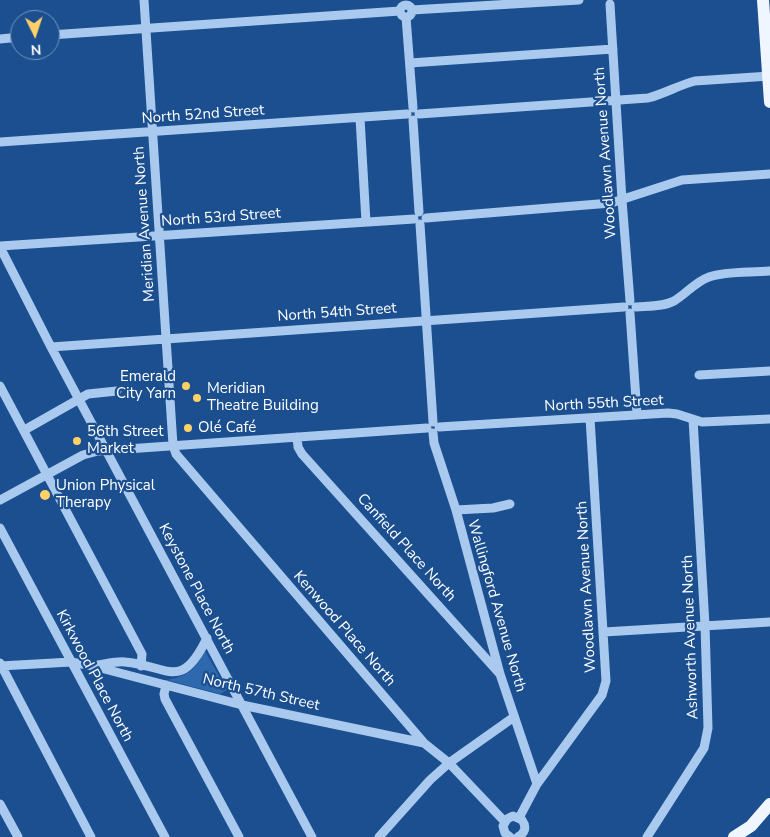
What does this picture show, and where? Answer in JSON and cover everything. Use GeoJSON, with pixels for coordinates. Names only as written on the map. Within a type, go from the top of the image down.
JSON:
{"type":"FeatureCollection","features":[{"type":"Feature","properties":{"kind":"main road"},"geometry":{"type":"LineString","coordinates":[[763,0],[770,102]]}},
{"type":"Feature","properties":{"kind":"main road"},"geometry":{"type":"LineString","coordinates":[[734,837],[751,826],[770,804]]}},
{"type":"Feature","properties":{"kind":"street","name":"Meridian Avenue North"},"geometry":{"type":"LineString","coordinates":[[144,0],[173,446]]}},
{"type":"Feature","properties":{"kind":"street"},"geometry":{"type":"LineString","coordinates":[[60,34],[406,9],[579,0]]}},
{"type":"Feature","properties":{"kind":"street","name":"Woodlawn Avenue North"},"geometry":{"type":"LineString","coordinates":[[610,1],[637,414]]}},
{"type":"Feature","properties":{"kind":"street","name":"Wallingford Avenue North"},"geometry":{"type":"LineString","coordinates":[[406,9],[434,443],[456,510],[500,674],[537,784]]}},
{"type":"Feature","properties":{"kind":"street"},"geometry":{"type":"LineString","coordinates":[[410,63],[613,49]]}},
{"type":"Feature","properties":{"kind":"street","name":"North 52nd Street"},"geometry":{"type":"LineString","coordinates":[[0,142],[616,102],[653,97],[695,81],[769,76]]}},
{"type":"Feature","properties":{"kind":"street"},"geometry":{"type":"LineString","coordinates":[[360,118],[366,222]]}},
{"type":"Feature","properties":{"kind":"street","name":"North 53rd Street"},"geometry":{"type":"LineString","coordinates":[[0,247],[611,204],[682,180],[770,174]]}},
{"type":"Feature","properties":{"kind":"street","name":"Keystone Place North"},"geometry":{"type":"LineString","coordinates":[[0,247],[51,347],[312,837]]}},
{"type":"Feature","properties":{"kind":"street","name":"North 54th Street"},"geometry":{"type":"LineString","coordinates":[[51,347],[656,305],[672,302],[707,277],[770,271]]}},
{"type":"Feature","properties":{"kind":"street"},"geometry":{"type":"LineString","coordinates":[[700,375],[770,371]]}},
{"type":"Feature","properties":{"kind":"street"},"geometry":{"type":"LineString","coordinates":[[0,386],[142,654],[141,666]]}},
{"type":"Feature","properties":{"kind":"street"},"geometry":{"type":"LineString","coordinates":[[28,428],[88,394],[117,391]]}},
{"type":"Feature","properties":{"kind":"street","name":"North 55th Street"},"geometry":{"type":"LineString","coordinates":[[0,500],[83,455],[106,450],[637,414],[677,414],[693,420],[710,422],[770,418]]}},
{"type":"Feature","properties":{"kind":"street","name":"Woodlawn Avenue North"},"geometry":{"type":"LineString","coordinates":[[520,818],[537,784],[604,690],[606,676],[604,632],[590,418]]}},
{"type":"Feature","properties":{"kind":"street","name":"Ashworth Avenue North"},"geometry":{"type":"LineString","coordinates":[[647,837],[704,748],[708,728],[705,625],[693,420]]}},
{"type":"Feature","properties":{"kind":"street","name":"Canfield Place North"},"geometry":{"type":"LineString","coordinates":[[297,437],[298,447],[302,454],[500,674]]}},
{"type":"Feature","properties":{"kind":"street","name":"Kenwood Place North"},"geometry":{"type":"LineString","coordinates":[[173,446],[181,461],[424,743],[449,763],[505,822]]}},
{"type":"Feature","properties":{"kind":"street"},"geometry":{"type":"LineString","coordinates":[[456,510],[493,508],[510,504]]}},
{"type":"Feature","properties":{"kind":"street","name":"Kirkwood Place North"},"geometry":{"type":"LineString","coordinates":[[0,528],[165,837]]}},
{"type":"Feature","properties":{"kind":"street"},"geometry":{"type":"LineString","coordinates":[[604,632],[770,622]]}},
{"type":"Feature","properties":{"kind":"street","name":"North 57th Street"},"geometry":{"type":"LineString","coordinates":[[93,666],[124,662],[168,672],[179,671],[188,667],[197,658],[207,638]]}},
{"type":"Feature","properties":{"kind":"street","name":"North 57th Street"},"geometry":{"type":"LineString","coordinates":[[1,665],[71,662],[93,666],[242,705],[424,743]]}},
{"type":"Feature","properties":{"kind":"street"},"geometry":{"type":"LineString","coordinates":[[1,665],[91,837]]}},
{"type":"Feature","properties":{"kind":"street"},"geometry":{"type":"LineString","coordinates":[[166,685],[165,699],[239,837]]}},
{"type":"Feature","properties":{"kind":"street"},"geometry":{"type":"LineString","coordinates":[[378,837],[430,780],[449,763],[514,717]]}},
{"type":"Feature","properties":{"kind":"street"},"geometry":{"type":"LineString","coordinates":[[0,804],[18,837]]}},
{"type":"Feature","properties":{"kind":"street"},"geometry":{"type":"LineString","coordinates":[[507,836],[504,829],[505,822],[513,816],[520,818],[525,826],[524,832],[520,836]]}},
{"type":"Feature","properties":{"kind":"shaded area"},"geometry":{"type":"Polygon","coordinates":[[[205,651],[227,690],[220,694],[167,680],[186,674],[194,668],[205,651]]]}},
{"type":"Feature","properties":{"kind":"place","name":"Emerald City Yarn"},"geometry":{"type":"Point","coordinates":[186,386]}},
{"type":"Feature","properties":{"kind":"place","name":"Meridian Theatre Building"},"geometry":{"type":"Point","coordinates":[197,398]}},
{"type":"Feature","properties":{"kind":"place","name":"Olé Café"},"geometry":{"type":"Point","coordinates":[188,428]}},
{"type":"Feature","properties":{"kind":"place","name":"56th Street Market"},"geometry":{"type":"Point","coordinates":[77,441]}},
{"type":"Feature","properties":{"kind":"place","name":"Union Physical Therapy"},"geometry":{"type":"Point","coordinates":[45,495]}}]}
